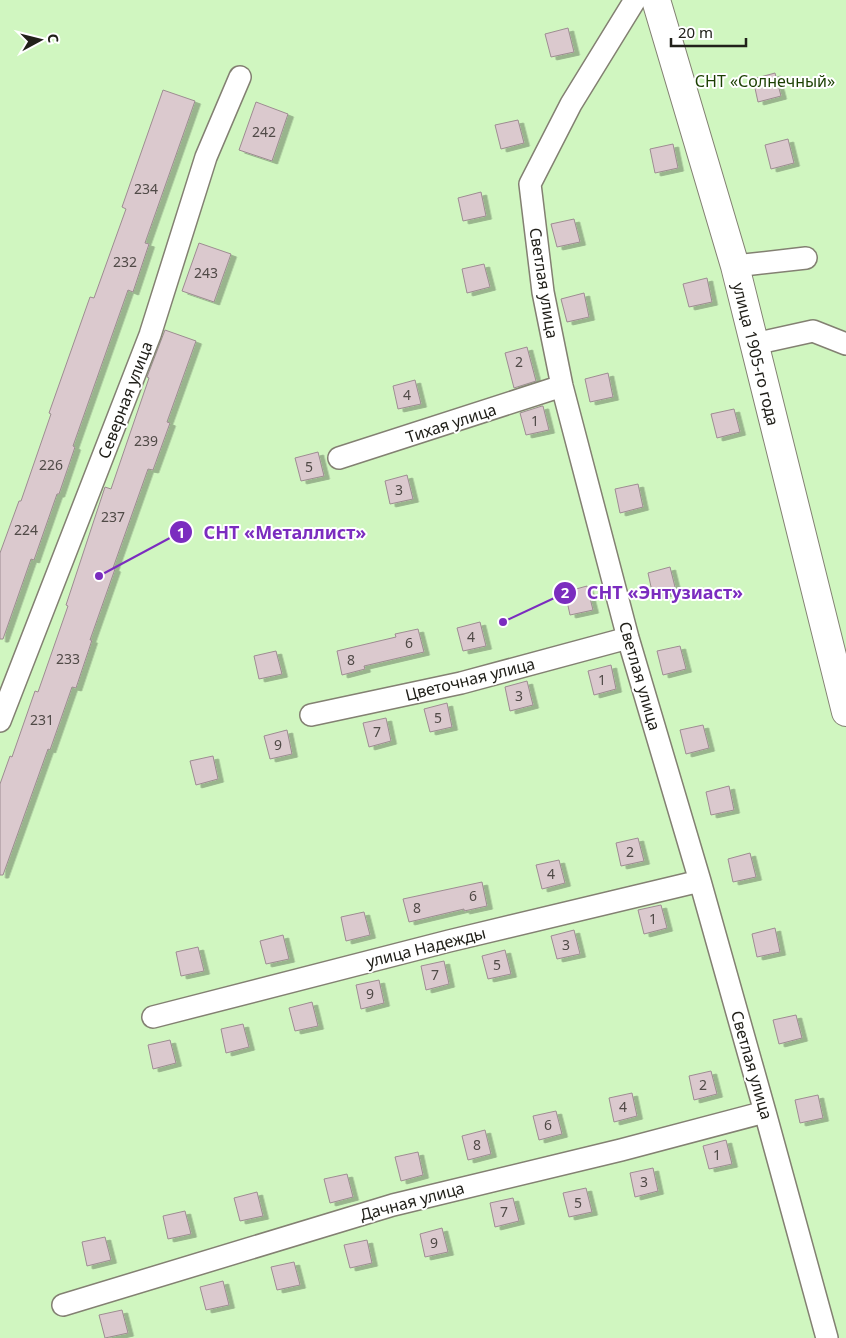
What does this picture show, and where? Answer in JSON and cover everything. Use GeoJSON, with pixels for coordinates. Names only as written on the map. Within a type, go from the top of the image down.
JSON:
{"type":"FeatureCollection","features":[{"type":"Feature","properties":{"kind":"street","name":"Светлая улица"},"geometry":{"type":"LineString","coordinates":[[635,0],[571,104],[530,184],[543,292],[562,386],[628,638],[766,1112],[827,1338]]}},
{"type":"Feature","properties":{"kind":"street","name":"улица 1905-го года"},"geometry":{"type":"LineString","coordinates":[[656,0],[734,266],[846,712]]}},
{"type":"Feature","properties":{"kind":"street","name":"Северная улица"},"geometry":{"type":"LineString","coordinates":[[0,721],[150,335],[206,157],[240,77]]}},
{"type":"Feature","properties":{"kind":"street"},"geometry":{"type":"LineString","coordinates":[[734,266],[806,258]]}},
{"type":"Feature","properties":{"kind":"street"},"geometry":{"type":"LineString","coordinates":[[754,344],[813,331],[846,344]]}},
{"type":"Feature","properties":{"kind":"street","name":"Тихая улица"},"geometry":{"type":"LineString","coordinates":[[339,458],[562,386]]}},
{"type":"Feature","properties":{"kind":"street","name":"Цветочная улица"},"geometry":{"type":"LineString","coordinates":[[312,715],[461,683],[628,638]]}},
{"type":"Feature","properties":{"kind":"street","name":"улица Надежды"},"geometry":{"type":"LineString","coordinates":[[153,1017],[449,941],[700,881]]}},
{"type":"Feature","properties":{"kind":"street","name":"Дачная улица"},"geometry":{"type":"LineString","coordinates":[[63,1304],[393,1205],[621,1150],[766,1112]]}},
{"type":"Feature","properties":{"kind":"green space","name":"СНТ «Солнечный»"},"geometry":{"type":"Polygon","coordinates":[[[0,0],[846,0],[846,1338],[0,1338],[0,0]]]}},
{"type":"Feature","properties":{"kind":"building"},"geometry":{"type":"Polygon","coordinates":[[[568,28],[574,52],[551,57],[545,34],[568,28]]]}},
{"type":"Feature","properties":{"kind":"building"},"geometry":{"type":"Polygon","coordinates":[[[775,73],[781,96],[758,102],[753,79],[775,73]]]}},
{"type":"Feature","properties":{"kind":"building"},"geometry":{"type":"Polygon","coordinates":[[[163,90],[195,101],[145,243],[149,244],[133,292],[128,290],[73,446],[75,447],[59,494],[57,494],[34,560],[31,559],[3,639],[0,639],[0,553],[19,501],[21,501],[51,414],[49,413],[90,297],[94,298],[126,209],[122,207],[163,90]]]}},
{"type":"Feature","properties":{"kind":"building"},"geometry":{"type":"Polygon","coordinates":[[[256,102],[288,114],[272,161],[239,150],[256,102]]]}},
{"type":"Feature","properties":{"kind":"building"},"geometry":{"type":"Polygon","coordinates":[[[518,120],[524,143],[501,149],[495,125],[518,120]]]}},
{"type":"Feature","properties":{"kind":"building"},"geometry":{"type":"Polygon","coordinates":[[[788,139],[794,163],[771,169],[765,145],[788,139]]]}},
{"type":"Feature","properties":{"kind":"building"},"geometry":{"type":"Polygon","coordinates":[[[673,144],[678,168],[655,173],[650,149],[673,144]]]}},
{"type":"Feature","properties":{"kind":"building"},"geometry":{"type":"Polygon","coordinates":[[[481,192],[486,216],[463,221],[458,198],[481,192]]]}},
{"type":"Feature","properties":{"kind":"building"},"geometry":{"type":"Polygon","coordinates":[[[574,219],[580,242],[557,247],[551,224],[574,219]]]}},
{"type":"Feature","properties":{"kind":"building"},"geometry":{"type":"Polygon","coordinates":[[[199,243],[231,254],[214,302],[182,291],[199,243]]]}},
{"type":"Feature","properties":{"kind":"building"},"geometry":{"type":"Polygon","coordinates":[[[484,264],[490,287],[467,293],[462,269],[484,264]]]}},
{"type":"Feature","properties":{"kind":"building"},"geometry":{"type":"Polygon","coordinates":[[[707,278],[712,302],[689,307],[683,284],[707,278]]]}},
{"type":"Feature","properties":{"kind":"building"},"geometry":{"type":"Polygon","coordinates":[[[584,293],[589,317],[567,322],[561,299],[584,293]]]}},
{"type":"Feature","properties":{"kind":"building"},"geometry":{"type":"Polygon","coordinates":[[[165,330],[196,341],[167,422],[170,423],[153,470],[148,469],[113,568],[115,569],[90,640],[92,640],[76,688],[72,687],[3,875],[0,875],[0,784],[10,756],[12,757],[35,691],[38,692],[68,606],[66,605],[105,487],[111,489],[149,378],[147,377],[165,330]]]}},
{"type":"Feature","properties":{"kind":"building"},"geometry":{"type":"Polygon","coordinates":[[[527,347],[536,381],[514,388],[505,353],[527,347]]]}},
{"type":"Feature","properties":{"kind":"building"},"geometry":{"type":"Polygon","coordinates":[[[608,373],[613,397],[590,402],[585,379],[608,373]]]}},
{"type":"Feature","properties":{"kind":"building"},"geometry":{"type":"Polygon","coordinates":[[[415,380],[421,404],[398,409],[393,386],[415,380]]]}},
{"type":"Feature","properties":{"kind":"building"},"geometry":{"type":"Polygon","coordinates":[[[543,406],[549,430],[526,435],[520,413],[543,406]]]}},
{"type":"Feature","properties":{"kind":"building"},"geometry":{"type":"Polygon","coordinates":[[[734,409],[740,432],[717,438],[711,414],[734,409]]]}},
{"type":"Feature","properties":{"kind":"building"},"geometry":{"type":"Polygon","coordinates":[[[318,452],[324,476],[301,481],[295,458],[318,452]]]}},
{"type":"Feature","properties":{"kind":"building"},"geometry":{"type":"Polygon","coordinates":[[[407,475],[413,499],[390,504],[385,481],[407,475]]]}},
{"type":"Feature","properties":{"kind":"building"},"geometry":{"type":"Polygon","coordinates":[[[638,484],[643,507],[620,513],[615,489],[638,484]]]}},
{"type":"Feature","properties":{"kind":"building"},"geometry":{"type":"Polygon","coordinates":[[[670,567],[676,591],[653,596],[648,573],[670,567]]]}},
{"type":"Feature","properties":{"kind":"building"},"geometry":{"type":"Polygon","coordinates":[[[587,586],[593,610],[570,615],[565,592],[587,586]]]}},
{"type":"Feature","properties":{"kind":"building"},"geometry":{"type":"Polygon","coordinates":[[[480,622],[486,646],[463,651],[457,628],[480,622]]]}},
{"type":"Feature","properties":{"kind":"building"},"geometry":{"type":"Polygon","coordinates":[[[418,629],[424,652],[364,666],[365,669],[342,675],[337,651],[396,637],[395,634],[418,629]]]}},
{"type":"Feature","properties":{"kind":"building"},"geometry":{"type":"Polygon","coordinates":[[[680,646],[686,669],[663,675],[657,651],[680,646]]]}},
{"type":"Feature","properties":{"kind":"building"},"geometry":{"type":"Polygon","coordinates":[[[276,651],[282,674],[259,679],[254,656],[276,651]]]}},
{"type":"Feature","properties":{"kind":"building"},"geometry":{"type":"Polygon","coordinates":[[[611,665],[616,689],[594,695],[588,671],[611,665]]]}},
{"type":"Feature","properties":{"kind":"building"},"geometry":{"type":"Polygon","coordinates":[[[527,681],[533,705],[510,711],[505,687],[527,681]]]}},
{"type":"Feature","properties":{"kind":"building"},"geometry":{"type":"Polygon","coordinates":[[[447,703],[452,727],[430,732],[424,709],[447,703]]]}},
{"type":"Feature","properties":{"kind":"building"},"geometry":{"type":"Polygon","coordinates":[[[386,718],[391,741],[369,747],[363,723],[386,718]]]}},
{"type":"Feature","properties":{"kind":"building"},"geometry":{"type":"Polygon","coordinates":[[[703,725],[709,748],[686,754],[680,730],[703,725]]]}},
{"type":"Feature","properties":{"kind":"building"},"geometry":{"type":"Polygon","coordinates":[[[287,730],[292,754],[270,759],[264,736],[287,730]]]}},
{"type":"Feature","properties":{"kind":"building"},"geometry":{"type":"Polygon","coordinates":[[[213,756],[218,779],[196,785],[190,761],[213,756]]]}},
{"type":"Feature","properties":{"kind":"building"},"geometry":{"type":"Polygon","coordinates":[[[729,786],[734,810],[711,815],[706,792],[729,786]]]}},
{"type":"Feature","properties":{"kind":"building"},"geometry":{"type":"Polygon","coordinates":[[[638,838],[644,861],[621,866],[616,843],[638,838]]]}},
{"type":"Feature","properties":{"kind":"building"},"geometry":{"type":"Polygon","coordinates":[[[750,853],[756,877],[733,882],[728,859],[750,853]]]}},
{"type":"Feature","properties":{"kind":"building"},"geometry":{"type":"Polygon","coordinates":[[[559,860],[565,883],[542,889],[536,865],[559,860]]]}},
{"type":"Feature","properties":{"kind":"building"},"geometry":{"type":"Polygon","coordinates":[[[482,882],[487,906],[464,911],[464,909],[409,922],[403,899],[482,882]]]}},
{"type":"Feature","properties":{"kind":"building"},"geometry":{"type":"Polygon","coordinates":[[[661,905],[667,928],[644,934],[638,910],[661,905]]]}},
{"type":"Feature","properties":{"kind":"building"},"geometry":{"type":"Polygon","coordinates":[[[364,912],[370,935],[346,941],[341,917],[364,912]]]}},
{"type":"Feature","properties":{"kind":"building"},"geometry":{"type":"Polygon","coordinates":[[[775,928],[780,952],[757,957],[752,934],[775,928]]]}},
{"type":"Feature","properties":{"kind":"building"},"geometry":{"type":"Polygon","coordinates":[[[574,930],[580,954],[557,959],[551,936],[574,930]]]}},
{"type":"Feature","properties":{"kind":"building"},"geometry":{"type":"Polygon","coordinates":[[[283,935],[289,959],[266,964],[260,941],[283,935]]]}},
{"type":"Feature","properties":{"kind":"building"},"geometry":{"type":"Polygon","coordinates":[[[198,947],[204,971],[181,976],[176,952],[198,947]]]}},
{"type":"Feature","properties":{"kind":"building"},"geometry":{"type":"Polygon","coordinates":[[[505,950],[511,974],[488,979],[482,956],[505,950]]]}},
{"type":"Feature","properties":{"kind":"building"},"geometry":{"type":"Polygon","coordinates":[[[444,961],[449,984],[426,990],[421,966],[444,961]]]}},
{"type":"Feature","properties":{"kind":"building"},"geometry":{"type":"Polygon","coordinates":[[[379,980],[384,1003],[361,1009],[356,985],[379,980]]]}},
{"type":"Feature","properties":{"kind":"building"},"geometry":{"type":"Polygon","coordinates":[[[312,1002],[318,1026],[295,1031],[289,1008],[312,1002]]]}},
{"type":"Feature","properties":{"kind":"building"},"geometry":{"type":"Polygon","coordinates":[[[796,1015],[802,1038],[779,1044],[773,1020],[796,1015]]]}},
{"type":"Feature","properties":{"kind":"building"},"geometry":{"type":"Polygon","coordinates":[[[243,1024],[249,1047],[226,1053],[221,1029],[243,1024]]]}},
{"type":"Feature","properties":{"kind":"building"},"geometry":{"type":"Polygon","coordinates":[[[170,1040],[176,1063],[153,1069],[148,1045],[170,1040]]]}},
{"type":"Feature","properties":{"kind":"building"},"geometry":{"type":"Polygon","coordinates":[[[711,1071],[717,1094],[694,1100],[689,1076],[711,1071]]]}},
{"type":"Feature","properties":{"kind":"building"},"geometry":{"type":"Polygon","coordinates":[[[632,1093],[637,1116],[614,1122],[609,1098],[632,1093]]]}},
{"type":"Feature","properties":{"kind":"building"},"geometry":{"type":"Polygon","coordinates":[[[818,1095],[823,1118],[800,1123],[795,1100],[818,1095]]]}},
{"type":"Feature","properties":{"kind":"building"},"geometry":{"type":"Polygon","coordinates":[[[556,1111],[562,1134],[539,1140],[533,1116],[556,1111]]]}},
{"type":"Feature","properties":{"kind":"building"},"geometry":{"type":"Polygon","coordinates":[[[485,1130],[491,1154],[468,1160],[462,1136],[485,1130]]]}},
{"type":"Feature","properties":{"kind":"building"},"geometry":{"type":"Polygon","coordinates":[[[726,1140],[732,1164],[709,1169],[703,1146],[726,1140]]]}},
{"type":"Feature","properties":{"kind":"building"},"geometry":{"type":"Polygon","coordinates":[[[418,1152],[423,1175],[401,1181],[395,1157],[418,1152]]]}},
{"type":"Feature","properties":{"kind":"building"},"geometry":{"type":"Polygon","coordinates":[[[653,1168],[658,1191],[635,1197],[630,1173],[653,1168]]]}},
{"type":"Feature","properties":{"kind":"building"},"geometry":{"type":"Polygon","coordinates":[[[347,1174],[353,1197],[330,1203],[324,1179],[347,1174]]]}},
{"type":"Feature","properties":{"kind":"building"},"geometry":{"type":"Polygon","coordinates":[[[586,1188],[592,1212],[569,1217],[563,1193],[586,1188]]]}},
{"type":"Feature","properties":{"kind":"building"},"geometry":{"type":"Polygon","coordinates":[[[257,1192],[263,1216],[240,1221],[234,1198],[257,1192]]]}},
{"type":"Feature","properties":{"kind":"building"},"geometry":{"type":"Polygon","coordinates":[[[513,1198],[519,1221],[495,1227],[490,1203],[513,1198]]]}},
{"type":"Feature","properties":{"kind":"building"},"geometry":{"type":"Polygon","coordinates":[[[185,1211],[191,1234],[168,1239],[163,1216],[185,1211]]]}},
{"type":"Feature","properties":{"kind":"building"},"geometry":{"type":"Polygon","coordinates":[[[442,1228],[448,1252],[425,1257],[420,1234],[442,1228]]]}},
{"type":"Feature","properties":{"kind":"building"},"geometry":{"type":"Polygon","coordinates":[[[105,1237],[111,1260],[87,1266],[82,1242],[105,1237]]]}},
{"type":"Feature","properties":{"kind":"building"},"geometry":{"type":"Polygon","coordinates":[[[367,1240],[372,1263],[350,1268],[344,1245],[367,1240]]]}},
{"type":"Feature","properties":{"kind":"building"},"geometry":{"type":"Polygon","coordinates":[[[294,1262],[300,1285],[277,1290],[271,1267],[294,1262]]]}},
{"type":"Feature","properties":{"kind":"building"},"geometry":{"type":"Polygon","coordinates":[[[223,1281],[229,1305],[206,1310],[200,1287],[223,1281]]]}},
{"type":"Feature","properties":{"kind":"building"},"geometry":{"type":"Polygon","coordinates":[[[122,1310],[128,1333],[105,1338],[99,1315],[122,1310]]]}},
{"type":"Feature","properties":{"kind":"place","name":"СНТ «Металлист»"},"geometry":{"type":"Point","coordinates":[99,576]}},
{"type":"Feature","properties":{"kind":"place","name":"СНТ «Энтузиаст»"},"geometry":{"type":"Point","coordinates":[503,622]}}]}
